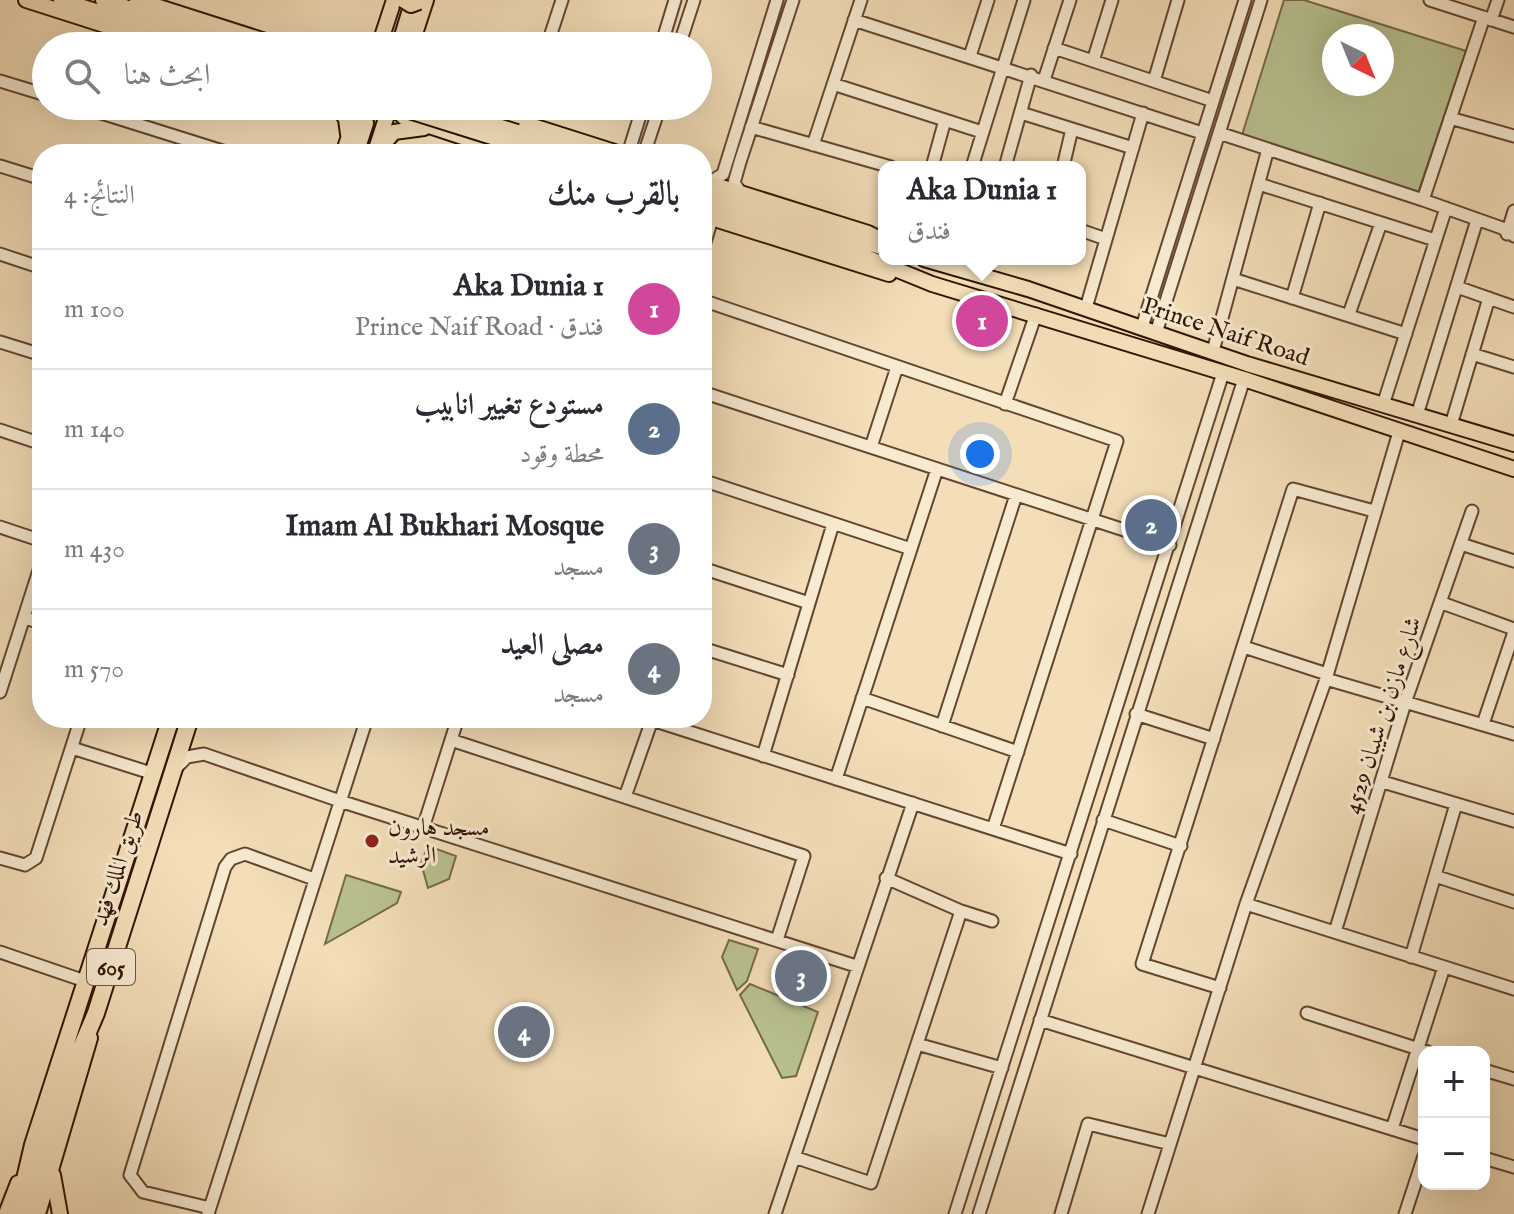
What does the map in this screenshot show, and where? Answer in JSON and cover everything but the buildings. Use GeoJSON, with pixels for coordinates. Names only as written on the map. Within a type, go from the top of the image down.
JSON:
{"type":"FeatureCollection","features":[{"type":"Feature","properties":{"kind":"highway"},"geometry":{"type":"LineString","coordinates":[[390,32],[415,0]]}},
{"type":"Feature","properties":{"kind":"highway"},"geometry":{"type":"LineString","coordinates":[[405,32],[415,0]]}},
{"type":"Feature","properties":{"kind":"highway"},"geometry":{"type":"LineString","coordinates":[[358,144],[366,120]]}},
{"type":"Feature","properties":{"kind":"highway"},"geometry":{"type":"LineString","coordinates":[[366,144],[367,120]]}},
{"type":"Feature","properties":{"kind":"highway","name":"طريق الملك فهد"},"geometry":{"type":"LineString","coordinates":[[17,1214],[33,1145],[166,728]]}},
{"type":"Feature","properties":{"kind":"highway","name":"طريق الملك فهد"},"geometry":{"type":"LineString","coordinates":[[27,1214],[76,1060],[96,1013],[187,728]]}},
{"type":"Feature","properties":{"kind":"main road"},"geometry":{"type":"LineString","coordinates":[[26,0],[115,32]]}},
{"type":"Feature","properties":{"kind":"main road"},"geometry":{"type":"LineString","coordinates":[[61,0],[161,32]]}},
{"type":"Feature","properties":{"kind":"main road"},"geometry":{"type":"LineString","coordinates":[[103,0],[202,32]]}},
{"type":"Feature","properties":{"kind":"main road"},"geometry":{"type":"LineString","coordinates":[[137,0],[237,32]]}},
{"type":"Feature","properties":{"kind":"main road"},"geometry":{"type":"LineString","coordinates":[[385,32],[394,0]]}},
{"type":"Feature","properties":{"kind":"main road"},"geometry":{"type":"LineString","coordinates":[[412,32],[415,0]]}},
{"type":"Feature","properties":{"kind":"main road"},"geometry":{"type":"LineString","coordinates":[[346,120],[349,137]]}},
{"type":"Feature","properties":{"kind":"main road"},"geometry":{"type":"LineString","coordinates":[[347,144],[364,120]]}},
{"type":"Feature","properties":{"kind":"main road"},"geometry":{"type":"LineString","coordinates":[[368,120],[373,144]]}},
{"type":"Feature","properties":{"kind":"main road"},"geometry":{"type":"LineString","coordinates":[[410,120],[481,143],[517,138]]}},
{"type":"Feature","properties":{"kind":"main road"},"geometry":{"type":"LineString","coordinates":[[447,120],[542,144]]}},
{"type":"Feature","properties":{"kind":"main road"},"geometry":{"type":"LineString","coordinates":[[470,120],[517,138],[556,144]]}},
{"type":"Feature","properties":{"kind":"main road"},"geometry":{"type":"LineString","coordinates":[[478,120],[474,128],[481,143]]}},
{"type":"Feature","properties":{"kind":"main road"},"geometry":{"type":"LineString","coordinates":[[498,120],[517,138]]}},
{"type":"Feature","properties":{"kind":"main road"},"geometry":{"type":"LineString","coordinates":[[384,144],[394,132],[407,128],[432,128]]}},
{"type":"Feature","properties":{"kind":"main road"},"geometry":{"type":"LineString","coordinates":[[712,187],[741,193],[878,238]]}},
{"type":"Feature","properties":{"kind":"main road"},"geometry":{"type":"LineString","coordinates":[[712,188],[878,246]]}},
{"type":"Feature","properties":{"kind":"main road","name":"Prince Naif Road"},"geometry":{"type":"LineString","coordinates":[[712,207],[878,262]]}},
{"type":"Feature","properties":{"kind":"main road","name":"Prince Naif Road"},"geometry":{"type":"LineString","coordinates":[[712,219],[860,267],[1036,314],[1514,469]]}},
{"type":"Feature","properties":{"kind":"main road","name":"Prince Naif Road"},"geometry":{"type":"LineString","coordinates":[[885,265],[932,284]]}},
{"type":"Feature","properties":{"kind":"main road","name":"Prince Naif Road"},"geometry":{"type":"LineString","coordinates":[[977,266],[1149,330],[1514,444]]}},
{"type":"Feature","properties":{"kind":"main road"},"geometry":{"type":"LineString","coordinates":[[38,1214],[85,1065],[96,1013]]}},
{"type":"Feature","properties":{"kind":"main road"},"geometry":{"type":"LineString","coordinates":[[6,1214],[33,1145]]}},
{"type":"Feature","properties":{"kind":"main road"},"geometry":{"type":"LineString","coordinates":[[53,1166],[60,1214]]}},
{"type":"Feature","properties":{"kind":"street"},"geometry":{"type":"LineString","coordinates":[[552,32],[562,0]]}},
{"type":"Feature","properties":{"kind":"street"},"geometry":{"type":"LineString","coordinates":[[665,32],[675,0]]}},
{"type":"Feature","properties":{"kind":"street"},"geometry":{"type":"LineString","coordinates":[[684,32],[694,0]]}},
{"type":"Feature","properties":{"kind":"street"},"geometry":{"type":"LineString","coordinates":[[712,180],[723,174],[777,0]]}},
{"type":"Feature","properties":{"kind":"street"},"geometry":{"type":"LineString","coordinates":[[741,193],[734,183],[793,0]]}},
{"type":"Feature","properties":{"kind":"street"},"geometry":{"type":"LineString","coordinates":[[813,145],[861,0]]}},
{"type":"Feature","properties":{"kind":"street"},"geometry":{"type":"LineString","coordinates":[[970,56],[988,0]]}},
{"type":"Feature","properties":{"kind":"street"},"geometry":{"type":"LineString","coordinates":[[974,161],[1024,0]]}},
{"type":"Feature","properties":{"kind":"street"},"geometry":{"type":"LineString","coordinates":[[1044,80],[1070,0]]}},
{"type":"Feature","properties":{"kind":"street"},"geometry":{"type":"LineString","coordinates":[[1093,61],[1112,0]]}},
{"type":"Feature","properties":{"kind":"street"},"geometry":{"type":"LineString","coordinates":[[1154,81],[1178,0]]}},
{"type":"Feature","properties":{"kind":"street"},"geometry":{"type":"LineString","coordinates":[[1149,330],[1158,276],[1244,0]]}},
{"type":"Feature","properties":{"kind":"street"},"geometry":{"type":"LineString","coordinates":[[1149,330],[1173,279],[1261,0]]}},
{"type":"Feature","properties":{"kind":"street"},"geometry":{"type":"LineString","coordinates":[[1430,0],[1514,27]]}},
{"type":"Feature","properties":{"kind":"street"},"geometry":{"type":"LineString","coordinates":[[1423,200],[1450,118],[1488,18],[1498,0]]}},
{"type":"Feature","properties":{"kind":"street"},"geometry":{"type":"LineString","coordinates":[[854,20],[1202,133]]}},
{"type":"Feature","properties":{"kind":"street"},"geometry":{"type":"LineString","coordinates":[[1054,48],[1213,101]]}},
{"type":"Feature","properties":{"kind":"street"},"geometry":{"type":"LineString","coordinates":[[1221,74],[1237,78]]}},
{"type":"Feature","properties":{"kind":"street"},"geometry":{"type":"LineString","coordinates":[[1007,161],[1031,75]]}},
{"type":"Feature","properties":{"kind":"street"},"geometry":{"type":"LineString","coordinates":[[0,81],[32,91]]}},
{"type":"Feature","properties":{"kind":"street"},"geometry":{"type":"LineString","coordinates":[[833,84],[982,132]]}},
{"type":"Feature","properties":{"kind":"street"},"geometry":{"type":"LineString","coordinates":[[1021,113],[1133,148]]}},
{"type":"Feature","properties":{"kind":"street"},"geometry":{"type":"LineString","coordinates":[[1086,308],[1143,113]]}},
{"type":"Feature","properties":{"kind":"street"},"geometry":{"type":"LineString","coordinates":[[1450,118],[1514,136]]}},
{"type":"Feature","properties":{"kind":"street"},"geometry":{"type":"LineString","coordinates":[[141,120],[205,144]]}},
{"type":"Feature","properties":{"kind":"street"},"geometry":{"type":"LineString","coordinates":[[631,144],[639,120]]}},
{"type":"Feature","properties":{"kind":"street"},"geometry":{"type":"LineString","coordinates":[[642,120],[654,124]]}},
{"type":"Feature","properties":{"kind":"street"},"geometry":{"type":"LineString","coordinates":[[647,144],[655,120]]}},
{"type":"Feature","properties":{"kind":"street"},"geometry":{"type":"LineString","coordinates":[[934,161],[945,120]]}},
{"type":"Feature","properties":{"kind":"street"},"geometry":{"type":"LineString","coordinates":[[751,127],[878,163]]}},
{"type":"Feature","properties":{"kind":"street"},"geometry":{"type":"LineString","coordinates":[[1064,161],[1072,129]]}},
{"type":"Feature","properties":{"kind":"street"},"geometry":{"type":"LineString","coordinates":[[1219,133],[1446,208],[1502,228],[1511,235]]}},
{"type":"Feature","properties":{"kind":"street"},"geometry":{"type":"LineString","coordinates":[[1213,351],[1268,149]]}},
{"type":"Feature","properties":{"kind":"street"},"geometry":{"type":"LineString","coordinates":[[0,166],[32,176]]}},
{"type":"Feature","properties":{"kind":"street"},"geometry":{"type":"LineString","coordinates":[[1259,184],[1435,240]]}},
{"type":"Feature","properties":{"kind":"street"},"geometry":{"type":"LineString","coordinates":[[1292,298],[1320,203]]}},
{"type":"Feature","properties":{"kind":"street"},"geometry":{"type":"LineString","coordinates":[[1383,405],[1446,208]]}},
{"type":"Feature","properties":{"kind":"street"},"geometry":{"type":"LineString","coordinates":[[1511,235],[1514,211]]}},
{"type":"Feature","properties":{"kind":"street"},"geometry":{"type":"LineString","coordinates":[[1417,415],[1477,220]]}},
{"type":"Feature","properties":{"kind":"street"},"geometry":{"type":"LineString","coordinates":[[1349,314],[1381,223]]}},
{"type":"Feature","properties":{"kind":"street"},"geometry":{"type":"LineString","coordinates":[[1086,232],[1106,239]]}},
{"type":"Feature","properties":{"kind":"street"},"geometry":{"type":"LineString","coordinates":[[0,254],[32,265]]}},
{"type":"Feature","properties":{"kind":"street"},"geometry":{"type":"LineString","coordinates":[[1158,276],[1173,279]]}},
{"type":"Feature","properties":{"kind":"street"},"geometry":{"type":"LineString","coordinates":[[1233,279],[1406,334]]}},
{"type":"Feature","properties":{"kind":"street"},"geometry":{"type":"LineString","coordinates":[[1457,287],[1514,307]]}},
{"type":"Feature","properties":{"kind":"street"},"geometry":{"type":"LineString","coordinates":[[1451,425],[1489,298]]}},
{"type":"Feature","properties":{"kind":"street"},"geometry":{"type":"LineString","coordinates":[[712,303],[1117,441],[993,829]]}},
{"type":"Feature","properties":{"kind":"street"},"geometry":{"type":"LineString","coordinates":[[1005,404],[1036,314]]}},
{"type":"Feature","properties":{"kind":"street"},"geometry":{"type":"LineString","coordinates":[[0,342],[32,352]]}},
{"type":"Feature","properties":{"kind":"street"},"geometry":{"type":"LineString","coordinates":[[1472,354],[1514,367]]}},
{"type":"Feature","properties":{"kind":"street"},"geometry":{"type":"LineString","coordinates":[[871,447],[897,367]]}},
{"type":"Feature","properties":{"kind":"street"},"geometry":{"type":"LineString","coordinates":[[955,1214],[1223,373]]}},
{"type":"Feature","properties":{"kind":"street"},"geometry":{"type":"LineString","coordinates":[[979,1214],[1244,379]]}},
{"type":"Feature","properties":{"kind":"street"},"geometry":{"type":"LineString","coordinates":[[712,395],[1170,545]]}},
{"type":"Feature","properties":{"kind":"street"},"geometry":{"type":"LineString","coordinates":[[1215,405],[1226,404],[1233,413]]}},
{"type":"Feature","properties":{"kind":"street"},"geometry":{"type":"LineString","coordinates":[[0,430],[32,441]]}},
{"type":"Feature","properties":{"kind":"street"},"geometry":{"type":"LineString","coordinates":[[1148,1214],[1246,904],[1326,677],[1399,432]]}},
{"type":"Feature","properties":{"kind":"street"},"geometry":{"type":"LineString","coordinates":[[836,779],[937,469]]}},
{"type":"Feature","properties":{"kind":"street"},"geometry":{"type":"LineString","coordinates":[[712,483],[911,549]]}},
{"type":"Feature","properties":{"kind":"street"},"geometry":{"type":"LineString","coordinates":[[1220,988],[1142,964],[1293,489],[1374,511]]}},
{"type":"Feature","properties":{"kind":"street"},"geometry":{"type":"LineString","coordinates":[[942,726],[1016,495]]}},
{"type":"Feature","properties":{"kind":"street","name":"شارع مازن بن شيبان 4529"},"geometry":{"type":"LineString","coordinates":[[1335,932],[1405,703],[1472,511]]}},
{"type":"Feature","properties":{"kind":"street"},"geometry":{"type":"LineString","coordinates":[[763,756],[833,524]]}},
{"type":"Feature","properties":{"kind":"street"},"geometry":{"type":"LineString","coordinates":[[0,527],[32,538]]}},
{"type":"Feature","properties":{"kind":"street"},"geometry":{"type":"LineString","coordinates":[[1461,544],[1514,561]]}},
{"type":"Feature","properties":{"kind":"street"},"geometry":{"type":"LineString","coordinates":[[712,571],[809,603]]}},
{"type":"Feature","properties":{"kind":"street"},"geometry":{"type":"LineString","coordinates":[[0,689],[32,592]]}},
{"type":"Feature","properties":{"kind":"street"},"geometry":{"type":"LineString","coordinates":[[1442,603],[1514,630],[1512,647],[1483,724]]}},
{"type":"Feature","properties":{"kind":"street"},"geometry":{"type":"LineString","coordinates":[[24,617],[32,620]]}},
{"type":"Feature","properties":{"kind":"street"},"geometry":{"type":"LineString","coordinates":[[1244,647],[1405,703],[1514,734]]}},
{"type":"Feature","properties":{"kind":"street"},"geometry":{"type":"LineString","coordinates":[[712,651],[788,675]]}},
{"type":"Feature","properties":{"kind":"street"},"geometry":{"type":"LineString","coordinates":[[862,698],[1018,752]]}},
{"type":"Feature","properties":{"kind":"street"},"geometry":{"type":"LineString","coordinates":[[1136,714],[1214,739]]}},
{"type":"Feature","properties":{"kind":"street"},"geometry":{"type":"LineString","coordinates":[[0,858],[25,865],[36,858],[78,728]]}},
{"type":"Feature","properties":{"kind":"street"},"geometry":{"type":"LineString","coordinates":[[314,879],[245,854],[238,854],[225,867],[130,1175],[143,1192],[209,1211],[364,728]]}},
{"type":"Feature","properties":{"kind":"street"},"geometry":{"type":"LineString","coordinates":[[423,828],[455,728]]}},
{"type":"Feature","properties":{"kind":"street"},"geometry":{"type":"LineString","coordinates":[[625,797],[646,728]]}},
{"type":"Feature","properties":{"kind":"street"},"geometry":{"type":"LineString","coordinates":[[677,728],[1071,854]]}},
{"type":"Feature","properties":{"kind":"street"},"geometry":{"type":"LineString","coordinates":[[451,740],[804,856],[777,940]]}},
{"type":"Feature","properties":{"kind":"street"},"geometry":{"type":"LineString","coordinates":[[72,748],[151,773]]}},
{"type":"Feature","properties":{"kind":"street"},"geometry":{"type":"LineString","coordinates":[[173,772],[187,757],[204,754],[423,828],[856,966]]}},
{"type":"Feature","properties":{"kind":"street"},"geometry":{"type":"LineString","coordinates":[[1383,782],[1514,821]]}},
{"type":"Feature","properties":{"kind":"street"},"geometry":{"type":"LineString","coordinates":[[775,1214],[913,803]]}},
{"type":"Feature","properties":{"kind":"street"},"geometry":{"type":"LineString","coordinates":[[1411,957],[1456,804]]}},
{"type":"Feature","properties":{"kind":"street"},"geometry":{"type":"LineString","coordinates":[[1103,820],[1181,846]]}},
{"type":"Feature","properties":{"kind":"street"},"geometry":{"type":"LineString","coordinates":[[1435,876],[1514,902]]}},
{"type":"Feature","properties":{"kind":"street"},"geometry":{"type":"LineString","coordinates":[[886,878],[992,921]]}},
{"type":"Feature","properties":{"kind":"street"},"geometry":{"type":"LineString","coordinates":[[1246,904],[1514,989]]}},
{"type":"Feature","properties":{"kind":"street"},"geometry":{"type":"LineString","coordinates":[[794,1157],[871,1183],[961,911]]}},
{"type":"Feature","properties":{"kind":"street"},"geometry":{"type":"LineString","coordinates":[[0,952],[85,981]]}},
{"type":"Feature","properties":{"kind":"street"},"geometry":{"type":"LineString","coordinates":[[1424,1046],[1444,967]]}},
{"type":"Feature","properties":{"kind":"street"},"geometry":{"type":"LineString","coordinates":[[1307,1013],[1418,1048]]}},
{"type":"Feature","properties":{"kind":"street"},"geometry":{"type":"LineString","coordinates":[[1040,1020],[1418,1137]]}},
{"type":"Feature","properties":{"kind":"street"},"geometry":{"type":"LineString","coordinates":[[917,1044],[1002,1068]]}},
{"type":"Feature","properties":{"kind":"street"},"geometry":{"type":"LineString","coordinates":[[1392,1129],[1418,1063]]}},
{"type":"Feature","properties":{"kind":"street"},"geometry":{"type":"LineString","coordinates":[[1490,1072],[1514,1079]]}},
{"type":"Feature","properties":{"kind":"street"},"geometry":{"type":"LineString","coordinates":[[1061,1214],[1088,1124],[1170,1144]]}},
{"type":"Feature","properties":{"kind":"street"},"geometry":{"type":"LineString","coordinates":[[1490,1160],[1514,1167]]}},
{"type":"Feature","properties":{"kind":"street"},"geometry":{"type":"LineString","coordinates":[[1405,1214],[1418,1174]]}},
{"type":"Feature","properties":{"kind":"green space"},"geometry":{"type":"Polygon","coordinates":[[[1284,0],[1304,0],[1380,24],[1322,24],[1322,96],[1394,96],[1394,28],[1466,51],[1418,193],[1242,135],[1284,0]]]}},
{"type":"Feature","properties":{"kind":"green space"},"geometry":{"type":"Polygon","coordinates":[[[428,846],[456,856],[449,879],[428,888],[421,863],[428,846]]]}},
{"type":"Feature","properties":{"kind":"green space"},"geometry":{"type":"Polygon","coordinates":[[[346,875],[401,892],[397,903],[325,944],[346,875]]]}},
{"type":"Feature","properties":{"kind":"green space"},"geometry":{"type":"Polygon","coordinates":[[[729,940],[758,949],[747,981],[737,990],[722,957],[729,940]]]}},
{"type":"Feature","properties":{"kind":"green space"},"geometry":{"type":"Polygon","coordinates":[[[750,984],[818,1012],[796,1076],[782,1078],[740,995],[750,984]]]}},
{"type":"Feature","properties":{"kind":"tunnel"},"geometry":{"type":"LineString","coordinates":[[373,127],[375,120]]}},
{"type":"Feature","properties":{"kind":"place","name":"Aka Dunia 1"},"geometry":{"type":"Point","coordinates":[982,321]}},
{"type":"Feature","properties":{"kind":"place","name":"مستودع تغيير انابيب"},"geometry":{"type":"Point","coordinates":[1151,525]}},
{"type":"Feature","properties":{"kind":"place","name":"مسجد هارون الرشيد"},"geometry":{"type":"Point","coordinates":[372,841]}},
{"type":"Feature","properties":{"kind":"place","name":"Imam Al Bukhari Mosque"},"geometry":{"type":"Point","coordinates":[801,976]}},
{"type":"Feature","properties":{"kind":"place","name":"مصلى العيد"},"geometry":{"type":"Point","coordinates":[524,1032]}}]}
